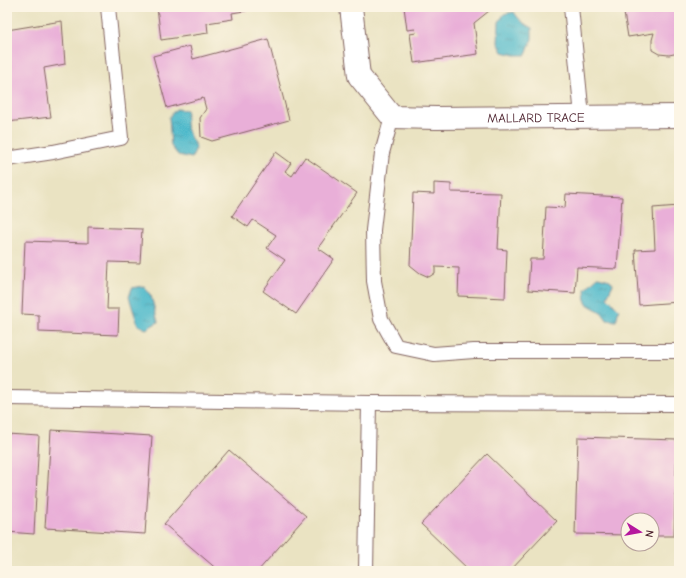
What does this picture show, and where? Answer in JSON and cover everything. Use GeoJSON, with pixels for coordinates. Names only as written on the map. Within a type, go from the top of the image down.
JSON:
{"type":"FeatureCollection","features":[{"type":"Feature","properties":{"kind":"street"},"geometry":{"type":"LineString","coordinates":[[351,7],[359,76],[392,117]]}},
{"type":"Feature","properties":{"kind":"street","name":"MALLARD TRACE"},"geometry":{"type":"LineString","coordinates":[[392,117],[679,116]]}},
{"type":"Feature","properties":{"kind":"lane"},"geometry":{"type":"LineString","coordinates":[[7,159],[53,152],[121,138],[108,7]]}},
{"type":"Feature","properties":{"kind":"lane"},"geometry":{"type":"LineString","coordinates":[[571,7],[582,116]]}},
{"type":"Feature","properties":{"kind":"lane"},"geometry":{"type":"LineString","coordinates":[[392,117],[382,153],[373,230],[374,282],[380,319],[396,346],[434,354],[474,351],[679,351]]}},
{"type":"Feature","properties":{"kind":"lane"},"geometry":{"type":"LineString","coordinates":[[7,398],[369,403],[679,404]]}},
{"type":"Feature","properties":{"kind":"lane"},"geometry":{"type":"LineString","coordinates":[[366,571],[369,403]]}},
{"type":"Feature","properties":{"kind":"water"},"geometry":{"type":"Polygon","coordinates":[[[514,12],[522,22],[532,28],[532,39],[526,55],[515,55],[503,52],[498,43],[499,22],[504,14],[514,12]]]}},
{"type":"Feature","properties":{"kind":"water"},"geometry":{"type":"Polygon","coordinates":[[[176,109],[186,110],[187,112],[187,129],[196,147],[192,158],[178,155],[171,146],[169,117],[176,109]]]}},
{"type":"Feature","properties":{"kind":"water"},"geometry":{"type":"Polygon","coordinates":[[[598,277],[610,280],[613,284],[607,297],[619,309],[616,321],[607,320],[600,311],[586,303],[585,289],[598,277]]]}},
{"type":"Feature","properties":{"kind":"water"},"geometry":{"type":"Polygon","coordinates":[[[144,286],[151,296],[158,322],[146,329],[138,325],[129,297],[132,288],[144,286]]]}},
{"type":"Feature","properties":{"kind":"building"},"geometry":{"type":"Polygon","coordinates":[[[157,7],[250,7],[250,10],[232,13],[233,19],[207,23],[208,33],[161,40],[157,7]]]}},
{"type":"Feature","properties":{"kind":"building"},"geometry":{"type":"Polygon","coordinates":[[[404,7],[494,7],[474,23],[478,54],[414,63],[410,34],[416,33],[415,29],[407,30],[404,7]]]}},
{"type":"Feature","properties":{"kind":"building"},"geometry":{"type":"Polygon","coordinates":[[[623,7],[679,7],[679,53],[669,55],[659,54],[652,50],[654,33],[628,37],[623,7]]]}},
{"type":"Feature","properties":{"kind":"building"},"geometry":{"type":"Polygon","coordinates":[[[62,21],[65,64],[44,68],[51,117],[7,122],[7,30],[62,21]]]}},
{"type":"Feature","properties":{"kind":"building"},"geometry":{"type":"Polygon","coordinates":[[[268,39],[289,120],[212,141],[201,137],[200,118],[206,109],[203,98],[167,108],[153,56],[190,46],[193,59],[268,39]]]}},
{"type":"Feature","properties":{"kind":"building"},"geometry":{"type":"Polygon","coordinates":[[[276,152],[291,163],[285,171],[292,176],[305,157],[357,193],[318,248],[334,259],[296,314],[263,291],[285,260],[267,248],[276,235],[253,220],[248,227],[232,216],[276,152]]]}},
{"type":"Feature","properties":{"kind":"building"},"geometry":{"type":"Polygon","coordinates":[[[434,183],[451,184],[451,192],[501,193],[498,249],[507,250],[505,298],[458,296],[459,268],[435,267],[435,273],[429,277],[420,273],[410,265],[413,193],[434,194],[434,183]]]}},
{"type":"Feature","properties":{"kind":"building"},"geometry":{"type":"Polygon","coordinates":[[[566,194],[622,197],[617,269],[577,267],[575,293],[528,290],[530,259],[543,259],[546,207],[565,208],[566,194]]]}},
{"type":"Feature","properties":{"kind":"building"},"geometry":{"type":"Polygon","coordinates":[[[679,206],[679,302],[639,305],[635,250],[655,249],[653,208],[679,206]]]}},
{"type":"Feature","properties":{"kind":"building"},"geometry":{"type":"Polygon","coordinates":[[[88,227],[142,229],[140,263],[109,262],[107,309],[119,309],[118,335],[39,332],[39,315],[22,314],[25,241],[88,243],[88,227]]]}},
{"type":"Feature","properties":{"kind":"building"},"geometry":{"type":"Polygon","coordinates":[[[51,430],[152,436],[145,534],[45,528],[51,430]]]}},
{"type":"Feature","properties":{"kind":"building"},"geometry":{"type":"Polygon","coordinates":[[[7,434],[39,436],[34,534],[7,532],[7,434]]]}},
{"type":"Feature","properties":{"kind":"building"},"geometry":{"type":"Polygon","coordinates":[[[578,437],[677,440],[674,536],[660,536],[660,512],[620,512],[620,535],[575,534],[578,437]]]}},
{"type":"Feature","properties":{"kind":"building"},"geometry":{"type":"Polygon","coordinates":[[[229,450],[306,516],[258,571],[219,571],[164,524],[229,450]]]}},
{"type":"Feature","properties":{"kind":"building"},"geometry":{"type":"Polygon","coordinates":[[[487,454],[557,521],[510,571],[470,571],[421,524],[487,454]]]}}]}
